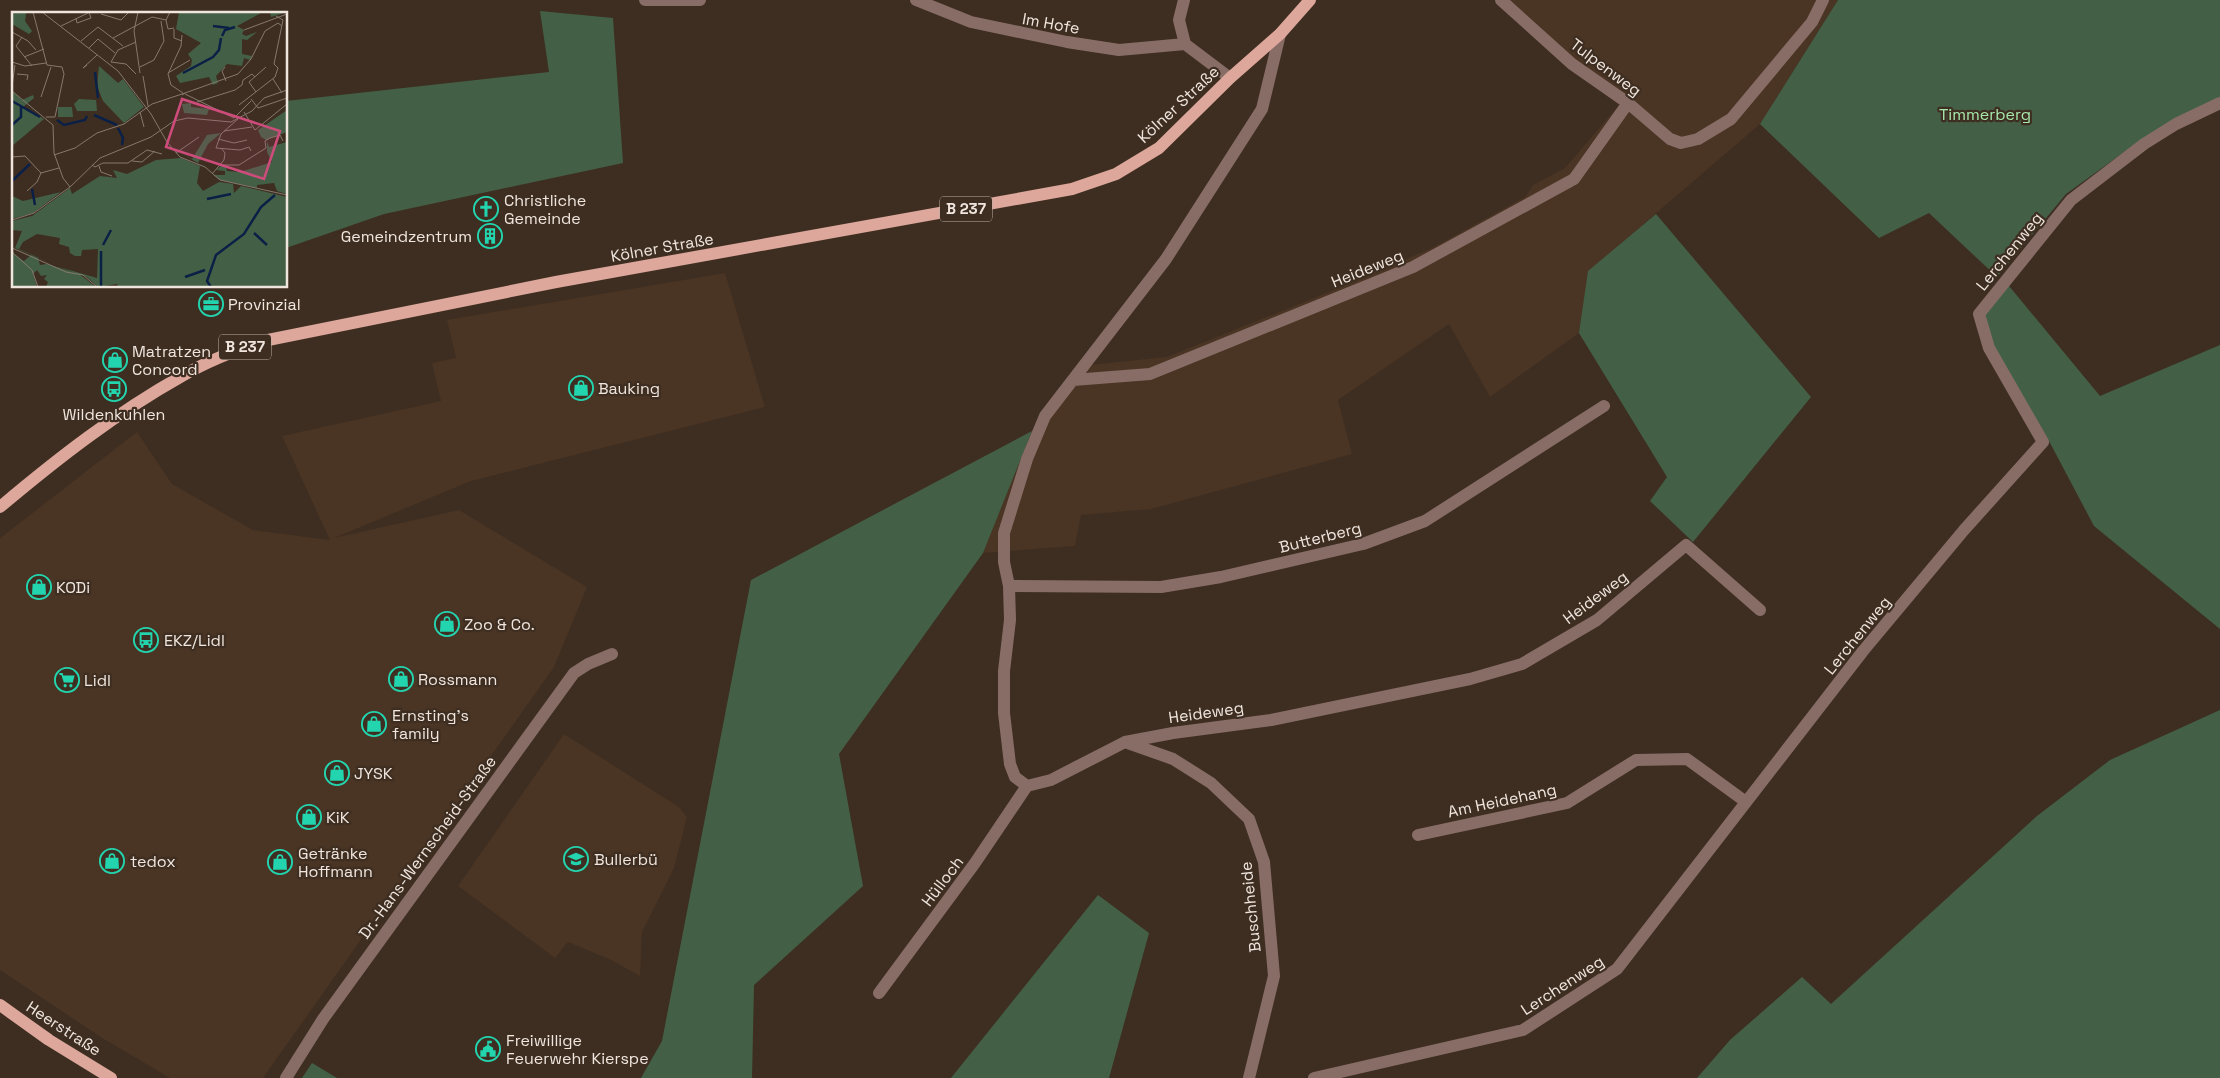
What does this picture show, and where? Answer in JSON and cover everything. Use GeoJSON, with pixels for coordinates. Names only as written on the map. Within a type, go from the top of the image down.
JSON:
{"type":"FeatureCollection","features":[{"type":"Feature","properties":{"kind":"main road","name":"Kölner Straße"},"geometry":{"type":"LineString","coordinates":[[0,508],[46,469],[126,410],[182,376],[217,358],[258,342],[530,287],[1072,189],[1116,174],[1159,148],[1230,78],[1280,34],[1310,0]]}},
{"type":"Feature","properties":{"kind":"main road","name":"Heerstraße"},"geometry":{"type":"LineString","coordinates":[[0,1005],[49,1040],[111,1078]]}},
{"type":"Feature","properties":{"kind":"street"},"geometry":{"type":"LineString","coordinates":[[645,0],[700,0]]}},
{"type":"Feature","properties":{"kind":"street","name":"Im Hofe"},"geometry":{"type":"LineString","coordinates":[[916,0],[970,22],[1067,42],[1118,50],[1185,44]]}},
{"type":"Feature","properties":{"kind":"street"},"geometry":{"type":"LineString","coordinates":[[1184,0],[1179,20],[1185,44],[1230,78]]}},
{"type":"Feature","properties":{"kind":"street","name":"Tulpenweg"},"geometry":{"type":"LineString","coordinates":[[1501,0],[1572,64],[1628,103],[1670,139],[1681,143],[1698,139],[1731,119],[1812,22],[1823,0]]}},
{"type":"Feature","properties":{"kind":"street"},"geometry":{"type":"LineString","coordinates":[[1027,786],[1015,777],[1010,764],[1004,713],[1004,671],[1010,620],[1009,586],[1004,562],[1004,533],[1027,459],[1045,416],[1166,259],[1262,109],[1280,34]]}},
{"type":"Feature","properties":{"kind":"street","name":"Heideweg"},"geometry":{"type":"LineString","coordinates":[[1073,380],[1150,374],[1413,267],[1574,179],[1628,103]]}},
{"type":"Feature","properties":{"kind":"street","name":"Lerchenweg"},"geometry":{"type":"LineString","coordinates":[[1314,1078],[1524,1030],[1618,969],[1863,651],[1964,530],[2043,442],[1989,348],[1979,314],[2071,200],[2144,144],[2176,124],[2220,103]]}},
{"type":"Feature","properties":{"kind":"street","name":"Butterberg"},"geometry":{"type":"LineString","coordinates":[[1009,586],[1161,587],[1220,577],[1364,544],[1425,521],[1604,406]]}},
{"type":"Feature","properties":{"kind":"street","name":"Heideweg"},"geometry":{"type":"LineString","coordinates":[[1027,786],[1051,780],[1125,742],[1173,733],[1271,720],[1470,679],[1522,664],[1597,620],[1686,545],[1760,610]]}},
{"type":"Feature","properties":{"kind":"street","name":"Dr.-Hans-Wernscheid-Straße"},"geometry":{"type":"LineString","coordinates":[[286,1078],[323,1019],[574,673],[588,664],[612,654]]}},
{"type":"Feature","properties":{"kind":"street","name":"Buschheide"},"geometry":{"type":"LineString","coordinates":[[1125,742],[1173,759],[1211,783],[1249,819],[1264,862],[1274,976],[1249,1078]]}},
{"type":"Feature","properties":{"kind":"street","name":"Am Heidehang"},"geometry":{"type":"LineString","coordinates":[[1418,835],[1567,803],[1636,760],[1687,759],[1746,802]]}},
{"type":"Feature","properties":{"kind":"street","name":"Hülloch"},"geometry":{"type":"LineString","coordinates":[[878,993],[975,864],[1027,786]]}},
{"type":"Feature","properties":{"kind":"shaded area"},"geometry":{"type":"Polygon","coordinates":[[[1504,0],[1838,0],[1760,124],[1589,271],[1579,333],[1490,397],[1449,324],[1338,400],[1352,454],[1151,509],[1081,515],[1075,546],[983,553],[1032,431],[1088,365],[1167,357],[1324,294],[1432,248],[1525,197],[1533,185],[1565,168],[1619,105],[1569,67],[1504,0]]]}},
{"type":"Feature","properties":{"kind":"shaded area"},"geometry":{"type":"Polygon","coordinates":[[[725,273],[765,407],[471,481],[334,538],[459,510],[587,587],[554,667],[263,1078],[170,1078],[102,1038],[0,970],[0,539],[4,535],[137,432],[172,484],[253,530],[330,540],[282,436],[441,401],[432,363],[456,358],[447,320],[725,273]]]}},
{"type":"Feature","properties":{"kind":"shaded area","name":"Bullerbü"},"geometry":{"type":"Polygon","coordinates":[[[564,734],[679,807],[687,817],[674,868],[642,932],[640,976],[611,960],[568,942],[555,958],[458,886],[564,734]]]}},
{"type":"Feature","properties":{"kind":"green space","name":"Timmerberg"},"geometry":{"type":"Polygon","coordinates":[[[1838,0],[2220,0],[2220,98],[2142,139],[2066,194],[1997,277],[1929,213],[1879,238],[1760,124],[1838,0]]]}},
{"type":"Feature","properties":{"kind":"green space"},"geometry":{"type":"Polygon","coordinates":[[[540,11],[613,18],[623,163],[384,214],[288,247],[288,101],[549,72],[540,11]]]}},
{"type":"Feature","properties":{"kind":"green space"},"geometry":{"type":"Polygon","coordinates":[[[1656,214],[1811,397],[1693,542],[1650,501],[1667,477],[1579,333],[1588,271],[1656,214]]]}},
{"type":"Feature","properties":{"kind":"green space"},"geometry":{"type":"Polygon","coordinates":[[[2009,286],[2100,396],[2220,345],[2220,629],[2094,526],[2049,441],[1994,347],[1984,315],[2009,286]]]}},
{"type":"Feature","properties":{"kind":"green space"},"geometry":{"type":"Polygon","coordinates":[[[1032,431],[983,553],[839,754],[863,886],[754,985],[752,1078],[641,1078],[662,1041],[751,580],[1032,431]]]}},
{"type":"Feature","properties":{"kind":"green space"},"geometry":{"type":"Polygon","coordinates":[[[2220,710],[2220,1078],[1697,1078],[1730,1040],[1802,977],[1831,1004],[2037,816],[2110,760],[2220,710]]]}},
{"type":"Feature","properties":{"kind":"green space"},"geometry":{"type":"Polygon","coordinates":[[[1098,895],[1149,933],[1109,1078],[951,1078],[1098,895]]]}},
{"type":"Feature","properties":{"kind":"green space"},"geometry":{"type":"Polygon","coordinates":[[[312,1063],[337,1078],[302,1078],[312,1063]]]}},
{"type":"Feature","properties":{"kind":"place","name":"Christliche Gemeinde"},"geometry":{"type":"Point","coordinates":[486,209]}},
{"type":"Feature","properties":{"kind":"place","name":"Gemeindzentrum"},"geometry":{"type":"Point","coordinates":[490,236]}},
{"type":"Feature","properties":{"kind":"place","name":"Provinzial"},"geometry":{"type":"Point","coordinates":[211,304]}},
{"type":"Feature","properties":{"kind":"place","name":"Matratzen Concord"},"geometry":{"type":"Point","coordinates":[115,360]}},
{"type":"Feature","properties":{"kind":"place","name":"Bauking"},"geometry":{"type":"Point","coordinates":[581,388]}},
{"type":"Feature","properties":{"kind":"place","name":"Wildenkuhlen"},"geometry":{"type":"Point","coordinates":[114,389]}},
{"type":"Feature","properties":{"kind":"place","name":"KODi"},"geometry":{"type":"Point","coordinates":[39,587]}},
{"type":"Feature","properties":{"kind":"place","name":"Zoo & Co."},"geometry":{"type":"Point","coordinates":[447,624]}},
{"type":"Feature","properties":{"kind":"place","name":"EKZ/Lidl"},"geometry":{"type":"Point","coordinates":[146,640]}},
{"type":"Feature","properties":{"kind":"place","name":"Rossmann"},"geometry":{"type":"Point","coordinates":[401,679]}},
{"type":"Feature","properties":{"kind":"place","name":"Lidl"},"geometry":{"type":"Point","coordinates":[67,680]}},
{"type":"Feature","properties":{"kind":"place","name":"Ernsting's family"},"geometry":{"type":"Point","coordinates":[374,724]}},
{"type":"Feature","properties":{"kind":"place","name":"JYSK"},"geometry":{"type":"Point","coordinates":[337,773]}},
{"type":"Feature","properties":{"kind":"place","name":"KiK"},"geometry":{"type":"Point","coordinates":[309,817]}},
{"type":"Feature","properties":{"kind":"place","name":"Bullerbü"},"geometry":{"type":"Point","coordinates":[576,859]}},
{"type":"Feature","properties":{"kind":"place","name":"tedox"},"geometry":{"type":"Point","coordinates":[112,861]}},
{"type":"Feature","properties":{"kind":"place","name":"Getränke Hoffmann"},"geometry":{"type":"Point","coordinates":[280,862]}},
{"type":"Feature","properties":{"kind":"place","name":"Freiwillige Feuerwehr Kierspe"},"geometry":{"type":"Point","coordinates":[488,1049]}}]}
